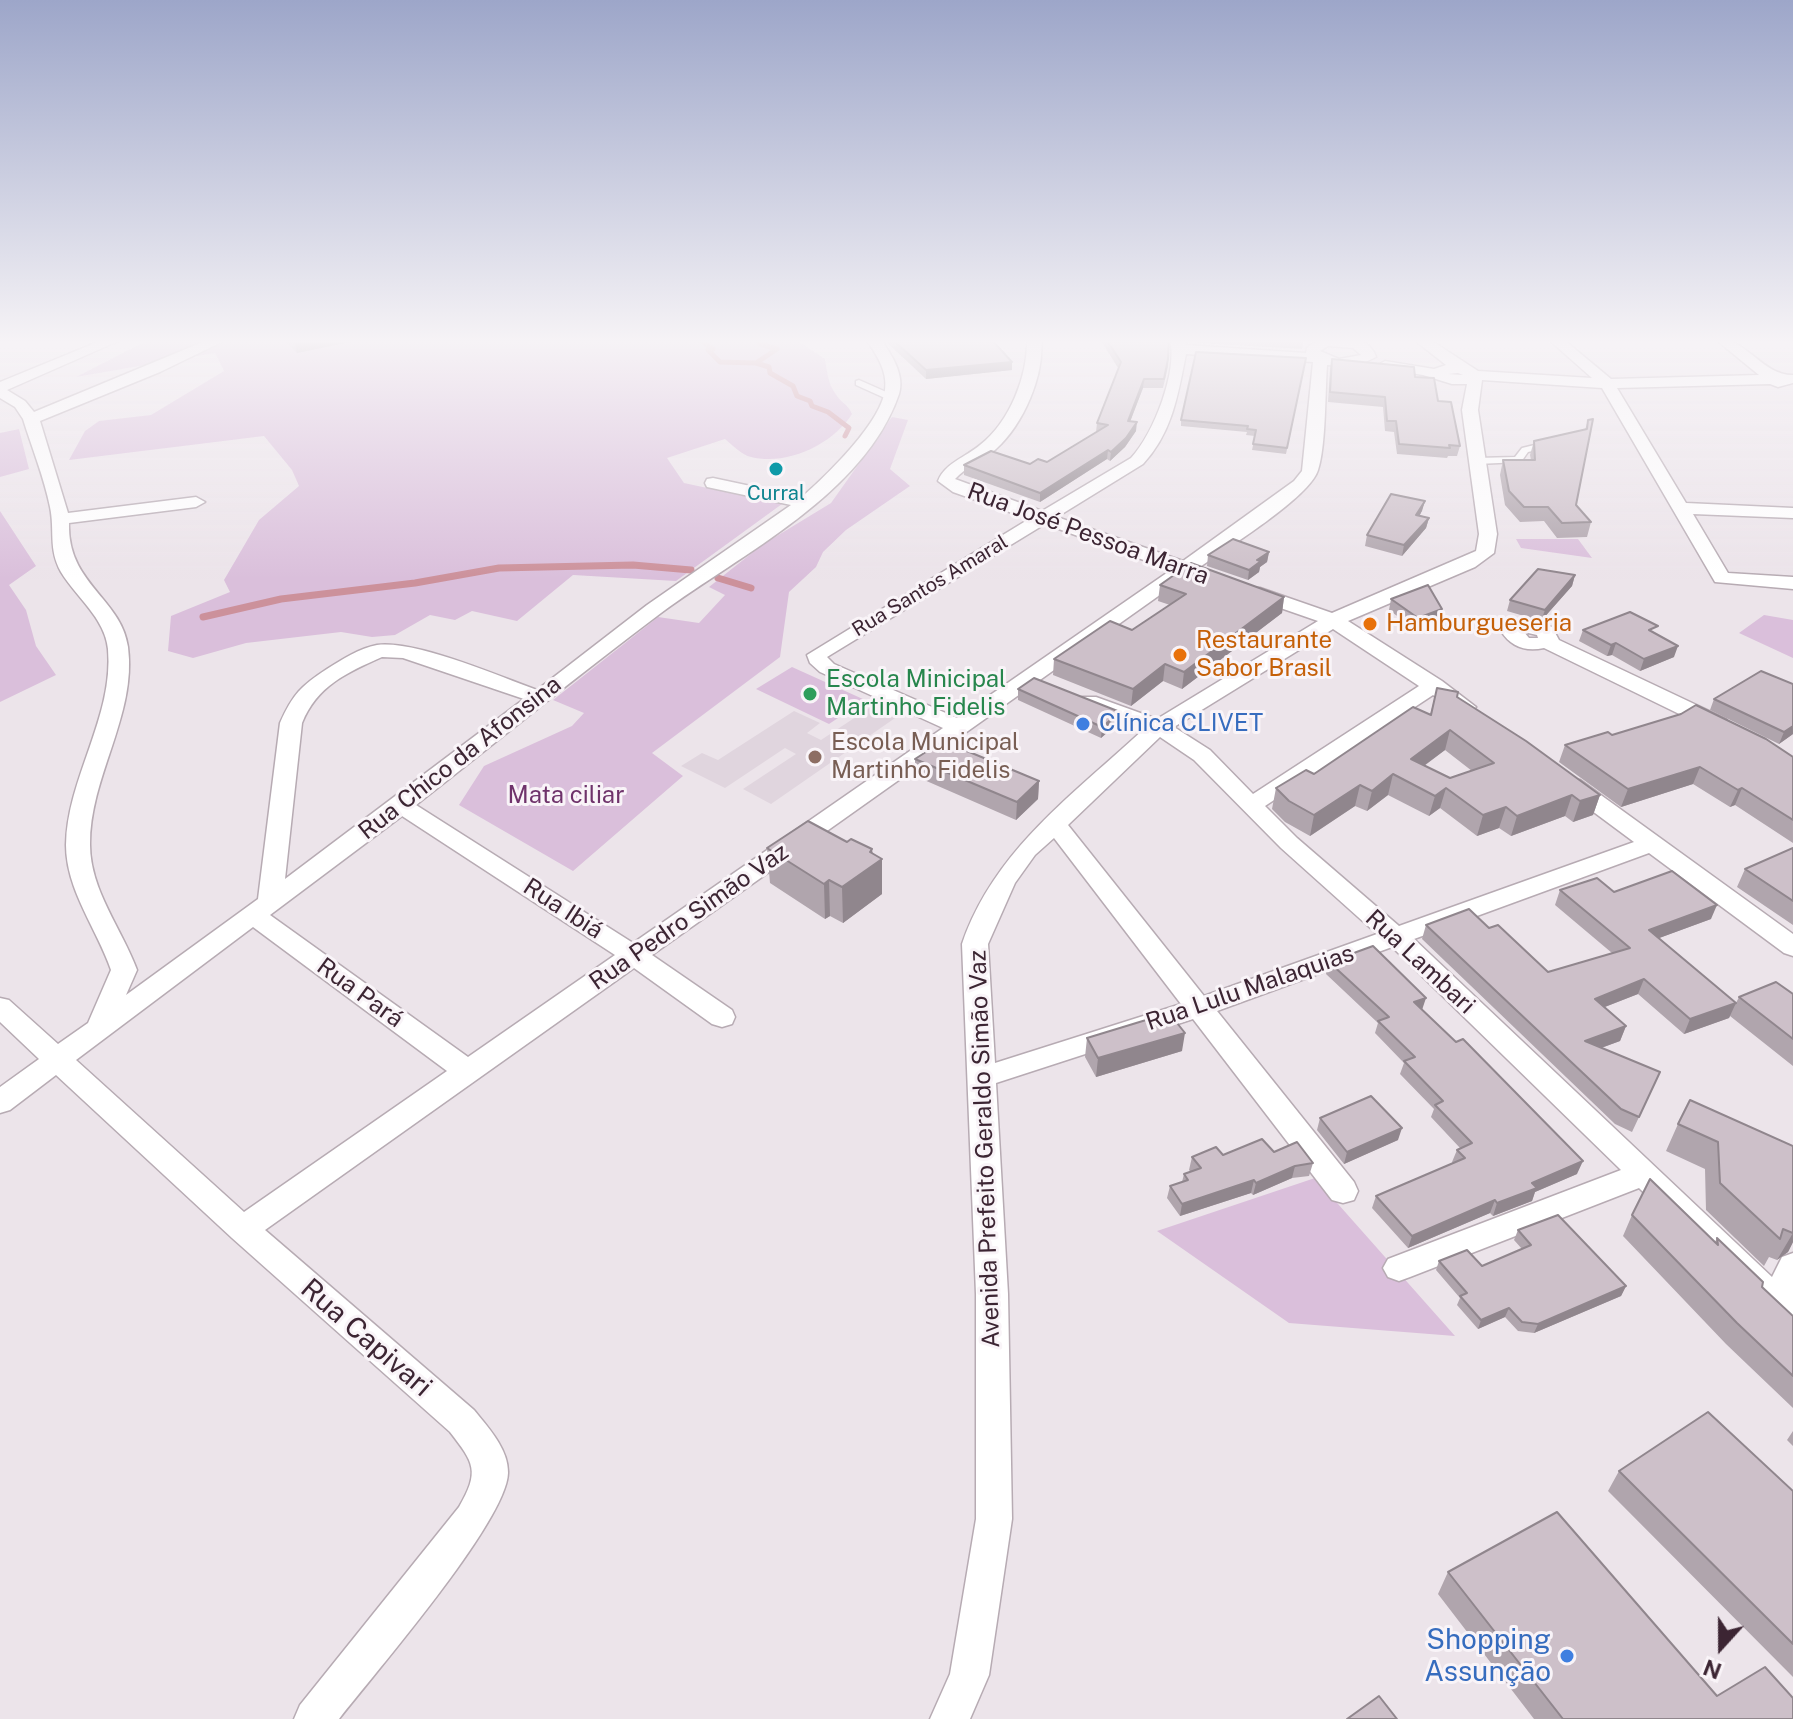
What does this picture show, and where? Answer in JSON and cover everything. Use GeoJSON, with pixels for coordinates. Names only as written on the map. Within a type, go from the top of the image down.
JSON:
{"type":"FeatureCollection","features":[{"type":"Feature","properties":{"kind":"street"},"geometry":{"type":"LineString","coordinates":[[31,419],[61,519],[56,535],[64,560],[83,592],[112,626],[119,656],[116,682],[88,785],[78,845],[83,879],[119,953],[124,970],[116,994],[96,1030]]}},
{"type":"Feature","properties":{"kind":"street","name":"Rua Chico da Afonsina"},"geometry":{"type":"LineString","coordinates":[[0,1102],[401,805],[654,609],[805,503],[838,474],[861,447],[877,419]]}},
{"type":"Feature","properties":{"kind":"street","name":"Rua José Pessoa Marra"},"geometry":{"type":"LineString","coordinates":[[1010,419],[999,437],[949,474],[946,481],[1333,620],[1435,685],[1486,722]]}},
{"type":"Feature","properties":{"kind":"street","name":"Rua Santos Amaral"},"geometry":{"type":"LineString","coordinates":[[957,726],[827,668],[817,659],[821,651],[1137,461],[1151,449],[1163,419]]}},
{"type":"Feature","properties":{"kind":"street","name":"Rua Pedro Simão Vaz"},"geometry":{"type":"LineString","coordinates":[[243,1229],[1276,505],[1300,485],[1310,471],[1315,419]]}},
{"type":"Feature","properties":{"kind":"street","name":"Avenida Prefeito Geraldo Simão Vaz"},"geometry":{"type":"LineString","coordinates":[[950,1719],[969,1675],[994,1519],[992,1294],[975,944],[985,912],[1009,871],[1054,823],[1159,727],[1333,620],[1469,563],[1485,553],[1488,534],[1471,419]]}},
{"type":"Feature","properties":{"kind":"street"},"geometry":{"type":"LineString","coordinates":[[1628,419],[1722,578],[1793,583]]}},
{"type":"Feature","properties":{"kind":"street"},"geometry":{"type":"LineString","coordinates":[[713,483],[805,503]]}},
{"type":"Feature","properties":{"kind":"street"},"geometry":{"type":"LineString","coordinates":[[61,519],[196,502]]}},
{"type":"Feature","properties":{"kind":"street"},"geometry":{"type":"LineString","coordinates":[[1680,508],[1793,513]]}},
{"type":"Feature","properties":{"kind":"street"},"geometry":{"type":"LineString","coordinates":[[1547,642],[1732,732]]}},
{"type":"Feature","properties":{"kind":"street"},"geometry":{"type":"LineString","coordinates":[[261,907],[291,723],[301,699],[311,689],[366,655],[390,650],[430,660],[538,697]]}},
{"type":"Feature","properties":{"kind":"street","name":"Rua Lambari"},"geometry":{"type":"LineString","coordinates":[[1028,676],[1159,727],[1202,755],[1289,843],[1396,937],[1785,1309]]}},
{"type":"Feature","properties":{"kind":"street"},"geometry":{"type":"LineString","coordinates":[[1251,805],[1435,685]]}},
{"type":"Feature","properties":{"kind":"street"},"geometry":{"type":"LineString","coordinates":[[1550,769],[1793,947]]}},
{"type":"Feature","properties":{"kind":"street","name":"Rua Ibiá"},"geometry":{"type":"LineString","coordinates":[[401,805],[635,956],[722,1017]]}},
{"type":"Feature","properties":{"kind":"street"},"geometry":{"type":"LineString","coordinates":[[1054,823],[1343,1191]]}},
{"type":"Feature","properties":{"kind":"street","name":"Rua Lulu Malaquias"},"geometry":{"type":"LineString","coordinates":[[982,1077],[1198,1008],[1652,844]]}},
{"type":"Feature","properties":{"kind":"street","name":"Rua Pará"},"geometry":{"type":"LineString","coordinates":[[261,907],[467,1071]]}},
{"type":"Feature","properties":{"kind":"street","name":"Rua Capivari"},"geometry":{"type":"LineString","coordinates":[[0,1007],[243,1229],[462,1421],[483,1448],[492,1467],[489,1491],[472,1519],[314,1719]]}},
{"type":"Feature","properties":{"kind":"street"},"geometry":{"type":"LineString","coordinates":[[1399,1268],[1644,1174]]}},
{"type":"Feature","properties":{"kind":"street"},"geometry":{"type":"LineString","coordinates":[[1785,1309],[1793,1266]]}},
{"type":"Feature","properties":{"kind":"lane"},"geometry":{"type":"LineString","coordinates":[[1477,461],[1518,460],[1525,450],[1566,441]]}},
{"type":"Feature","properties":{"kind":"shaded area","name":"Escola Municipal Martinho Fidelis"},"geometry":{"type":"Polygon","coordinates":[[[874,705],[898,716],[771,804],[743,789],[796,754],[785,748],[725,788],[681,766],[702,753],[718,760],[794,711],[820,723],[807,733],[821,740],[874,705]]]}},
{"type":"Feature","properties":{"kind":"green space"},"geometry":{"type":"Polygon","coordinates":[[[848,419],[821,443],[780,458],[751,457],[725,439],[667,458],[684,483],[782,504],[676,581],[573,575],[517,621],[472,611],[455,620],[430,615],[395,635],[372,637],[341,632],[246,643],[193,658],[168,651],[171,616],[230,592],[224,580],[259,520],[299,486],[292,470],[264,436],[69,460],[85,431],[99,421],[848,419]]]}},
{"type":"Feature","properties":{"kind":"green space","name":"Mata ciliar"},"geometry":{"type":"Polygon","coordinates":[[[890,419],[908,420],[890,469],[910,486],[846,530],[823,552],[816,567],[789,592],[780,657],[652,753],[683,776],[573,871],[459,805],[484,766],[572,726],[584,713],[553,700],[658,617],[699,623],[725,595],[709,587],[762,545],[831,503],[890,419]]]}},
{"type":"Feature","properties":{"kind":"green space"},"geometry":{"type":"Polygon","coordinates":[[[19,429],[29,469],[0,477],[0,433],[19,429]]]}},
{"type":"Feature","properties":{"kind":"green space"},"geometry":{"type":"Polygon","coordinates":[[[0,511],[36,566],[9,585],[26,610],[36,646],[56,675],[0,702],[0,511]]]}},
{"type":"Feature","properties":{"kind":"green space"},"geometry":{"type":"Polygon","coordinates":[[[1516,539],[1578,539],[1592,558],[1521,548],[1516,539]]]}},
{"type":"Feature","properties":{"kind":"green space"},"geometry":{"type":"Polygon","coordinates":[[[1764,615],[1793,620],[1793,658],[1739,633],[1764,615]]]}},
{"type":"Feature","properties":{"kind":"green space","name":"Escola Minicipal Martinho Fidelis"},"geometry":{"type":"Polygon","coordinates":[[[792,667],[865,700],[829,724],[756,689],[792,667]]]}},
{"type":"Feature","properties":{"kind":"green space"},"geometry":{"type":"Polygon","coordinates":[[[1315,1178],[1455,1336],[1289,1323],[1157,1231],[1315,1178]]]}},
{"type":"Feature","properties":{"kind":"building"},"geometry":{"type":"Polygon","coordinates":[[[1098,419],[1137,422],[1111,452],[1108,450],[1040,493],[964,465],[991,451],[1030,464],[1038,459],[1047,462],[1108,425],[1097,423],[1098,419]]]}},
{"type":"Feature","properties":{"kind":"building"},"geometry":{"type":"Polygon","coordinates":[[[1293,419],[1287,448],[1253,444],[1256,430],[1247,429],[1248,426],[1181,420],[1293,419]]]}},
{"type":"Feature","properties":{"kind":"building"},"geometry":{"type":"Polygon","coordinates":[[[1455,419],[1460,446],[1399,444],[1396,421],[1387,421],[1455,419]]]}},
{"type":"Feature","properties":{"kind":"building"},"geometry":{"type":"Polygon","coordinates":[[[1593,419],[1576,505],[1591,522],[1562,523],[1548,507],[1524,507],[1509,491],[1503,460],[1535,460],[1534,441],[1587,429],[1588,420],[1593,419]]]}},
{"type":"Feature","properties":{"kind":"building"},"geometry":{"type":"Polygon","coordinates":[[[1391,494],[1425,501],[1416,515],[1429,518],[1404,545],[1367,535],[1391,494]]]}},
{"type":"Feature","properties":{"kind":"building"},"geometry":{"type":"Polygon","coordinates":[[[1233,539],[1269,552],[1249,570],[1208,555],[1233,539]]]}},
{"type":"Feature","properties":{"kind":"building"},"geometry":{"type":"Polygon","coordinates":[[[1191,563],[1284,597],[1184,672],[1165,664],[1133,689],[1054,659],[1110,621],[1132,630],[1186,594],[1160,585],[1191,563]]]}},
{"type":"Feature","properties":{"kind":"building"},"geometry":{"type":"Polygon","coordinates":[[[1538,569],[1575,575],[1545,610],[1510,600],[1538,569]]]}},
{"type":"Feature","properties":{"kind":"building"},"geometry":{"type":"Polygon","coordinates":[[[1428,585],[1442,609],[1418,618],[1391,599],[1428,585]]]}},
{"type":"Feature","properties":{"kind":"building"},"geometry":{"type":"Polygon","coordinates":[[[1630,612],[1658,626],[1649,630],[1678,646],[1644,659],[1616,643],[1611,645],[1583,630],[1630,612]]]}},
{"type":"Feature","properties":{"kind":"building"},"geometry":{"type":"Polygon","coordinates":[[[1761,671],[1793,684],[1793,726],[1784,732],[1714,699],[1761,671]]]}},
{"type":"Feature","properties":{"kind":"building"},"geometry":{"type":"Polygon","coordinates":[[[1034,678],[1120,712],[1102,727],[1018,689],[1034,678]]]}},
{"type":"Feature","properties":{"kind":"building"},"geometry":{"type":"Polygon","coordinates":[[[1437,688],[1458,692],[1457,697],[1526,741],[1600,795],[1580,801],[1572,795],[1517,816],[1506,807],[1483,815],[1446,788],[1435,796],[1393,774],[1372,791],[1360,785],[1314,815],[1289,801],[1276,788],[1306,770],[1314,774],[1413,707],[1431,715],[1437,688]],[[1450,730],[1411,759],[1450,778],[1494,763],[1450,730]]]}},
{"type":"Feature","properties":{"kind":"building"},"geometry":{"type":"Polygon","coordinates":[[[1696,705],[1766,739],[1793,757],[1793,820],[1742,788],[1738,790],[1700,767],[1628,789],[1565,745],[1608,732],[1612,735],[1681,714],[1696,705]]]}},
{"type":"Feature","properties":{"kind":"building"},"geometry":{"type":"Polygon","coordinates":[[[943,741],[1039,781],[1017,802],[915,759],[943,741]]]}},
{"type":"Feature","properties":{"kind":"building"},"geometry":{"type":"Polygon","coordinates":[[[808,821],[847,842],[851,839],[872,849],[870,852],[882,859],[842,887],[829,880],[824,884],[767,848],[808,821]]]}},
{"type":"Feature","properties":{"kind":"building"},"geometry":{"type":"Polygon","coordinates":[[[1793,848],[1793,901],[1745,869],[1793,848]]]}},
{"type":"Feature","properties":{"kind":"building"},"geometry":{"type":"Polygon","coordinates":[[[1672,871],[1717,905],[1649,930],[1736,1003],[1690,1019],[1644,979],[1595,999],[1626,1026],[1585,1041],[1660,1072],[1639,1117],[1621,1109],[1426,925],[1469,909],[1489,928],[1498,925],[1548,972],[1630,948],[1560,890],[1597,878],[1614,892],[1672,871]]]}},
{"type":"Feature","properties":{"kind":"building"},"geometry":{"type":"Polygon","coordinates":[[[1373,946],[1426,998],[1414,1002],[1456,1042],[1463,1039],[1583,1161],[1532,1183],[1537,1188],[1497,1203],[1495,1200],[1412,1236],[1376,1196],[1465,1158],[1457,1150],[1472,1143],[1435,1105],[1443,1101],[1404,1061],[1415,1057],[1378,1021],[1389,1017],[1329,962],[1373,946]]]}},
{"type":"Feature","properties":{"kind":"building"},"geometry":{"type":"Polygon","coordinates":[[[1776,982],[1793,994],[1793,1039],[1739,997],[1776,982]]]}},
{"type":"Feature","properties":{"kind":"building"},"geometry":{"type":"Polygon","coordinates":[[[1169,1013],[1185,1033],[1098,1058],[1087,1038],[1169,1013]]]}},
{"type":"Feature","properties":{"kind":"building"},"geometry":{"type":"Polygon","coordinates":[[[1371,1096],[1402,1128],[1347,1152],[1320,1118],[1371,1096]]]}},
{"type":"Feature","properties":{"kind":"building"},"geometry":{"type":"Polygon","coordinates":[[[1690,1100],[1793,1146],[1793,1233],[1783,1229],[1780,1239],[1720,1183],[1718,1142],[1678,1124],[1690,1100]]]}},
{"type":"Feature","properties":{"kind":"building"},"geometry":{"type":"Polygon","coordinates":[[[1262,1139],[1274,1152],[1297,1142],[1313,1163],[1295,1166],[1256,1183],[1254,1180],[1182,1204],[1170,1186],[1188,1180],[1184,1174],[1201,1168],[1192,1157],[1216,1147],[1223,1155],[1262,1139]]]}},
{"type":"Feature","properties":{"kind":"building"},"geometry":{"type":"Polygon","coordinates":[[[1650,1179],[1718,1245],[1717,1238],[1763,1282],[1762,1287],[1793,1316],[1793,1376],[1632,1215],[1650,1179]]]}},
{"type":"Feature","properties":{"kind":"building"},"geometry":{"type":"Polygon","coordinates":[[[1558,1215],[1626,1286],[1538,1324],[1522,1322],[1509,1308],[1481,1320],[1460,1296],[1467,1293],[1439,1261],[1467,1250],[1482,1266],[1531,1245],[1518,1230],[1558,1215]]]}},
{"type":"Feature","properties":{"kind":"building"},"geometry":{"type":"Polygon","coordinates":[[[1708,1412],[1793,1491],[1793,1644],[1619,1471],[1708,1412]]]}},
{"type":"Feature","properties":{"kind":"building","name":"Shopping Assunção"},"geometry":{"type":"Polygon","coordinates":[[[1557,1512],[1717,1696],[1765,1667],[1793,1698],[1793,1719],[1563,1719],[1448,1572],[1557,1512]]]}},
{"type":"Feature","properties":{"kind":"building"},"geometry":{"type":"Polygon","coordinates":[[[1379,1696],[1397,1719],[1347,1719],[1379,1696]]]}},
{"type":"Feature","properties":{"kind":"waterway"},"geometry":{"type":"LineString","coordinates":[[837,419],[849,428],[845,436]]}},
{"type":"Feature","properties":{"kind":"waterway"},"geometry":{"type":"LineString","coordinates":[[203,617],[281,599],[415,583],[499,568],[633,565],[691,570]]}},
{"type":"Feature","properties":{"kind":"waterway"},"geometry":{"type":"LineString","coordinates":[[718,578],[751,588]]}},
{"type":"Feature","properties":{"kind":"place","name":"Curral"},"geometry":{"type":"Point","coordinates":[776,469]}},
{"type":"Feature","properties":{"kind":"place","name":"Hamburgueseria"},"geometry":{"type":"Point","coordinates":[1370,624]}},
{"type":"Feature","properties":{"kind":"place","name":"Restaurante Sabor Brasil"},"geometry":{"type":"Point","coordinates":[1180,655]}},
{"type":"Feature","properties":{"kind":"place","name":"Escola Minicipal Martinho Fidelis"},"geometry":{"type":"Point","coordinates":[810,694]}},
{"type":"Feature","properties":{"kind":"place","name":"Clínica CLIVET"},"geometry":{"type":"Point","coordinates":[1083,724]}},
{"type":"Feature","properties":{"kind":"place","name":"Escola Municipal Martinho Fidelis"},"geometry":{"type":"Point","coordinates":[815,757]}},
{"type":"Feature","properties":{"kind":"place","name":"Shopping Assunção"},"geometry":{"type":"Point","coordinates":[1567,1656]}}]}
